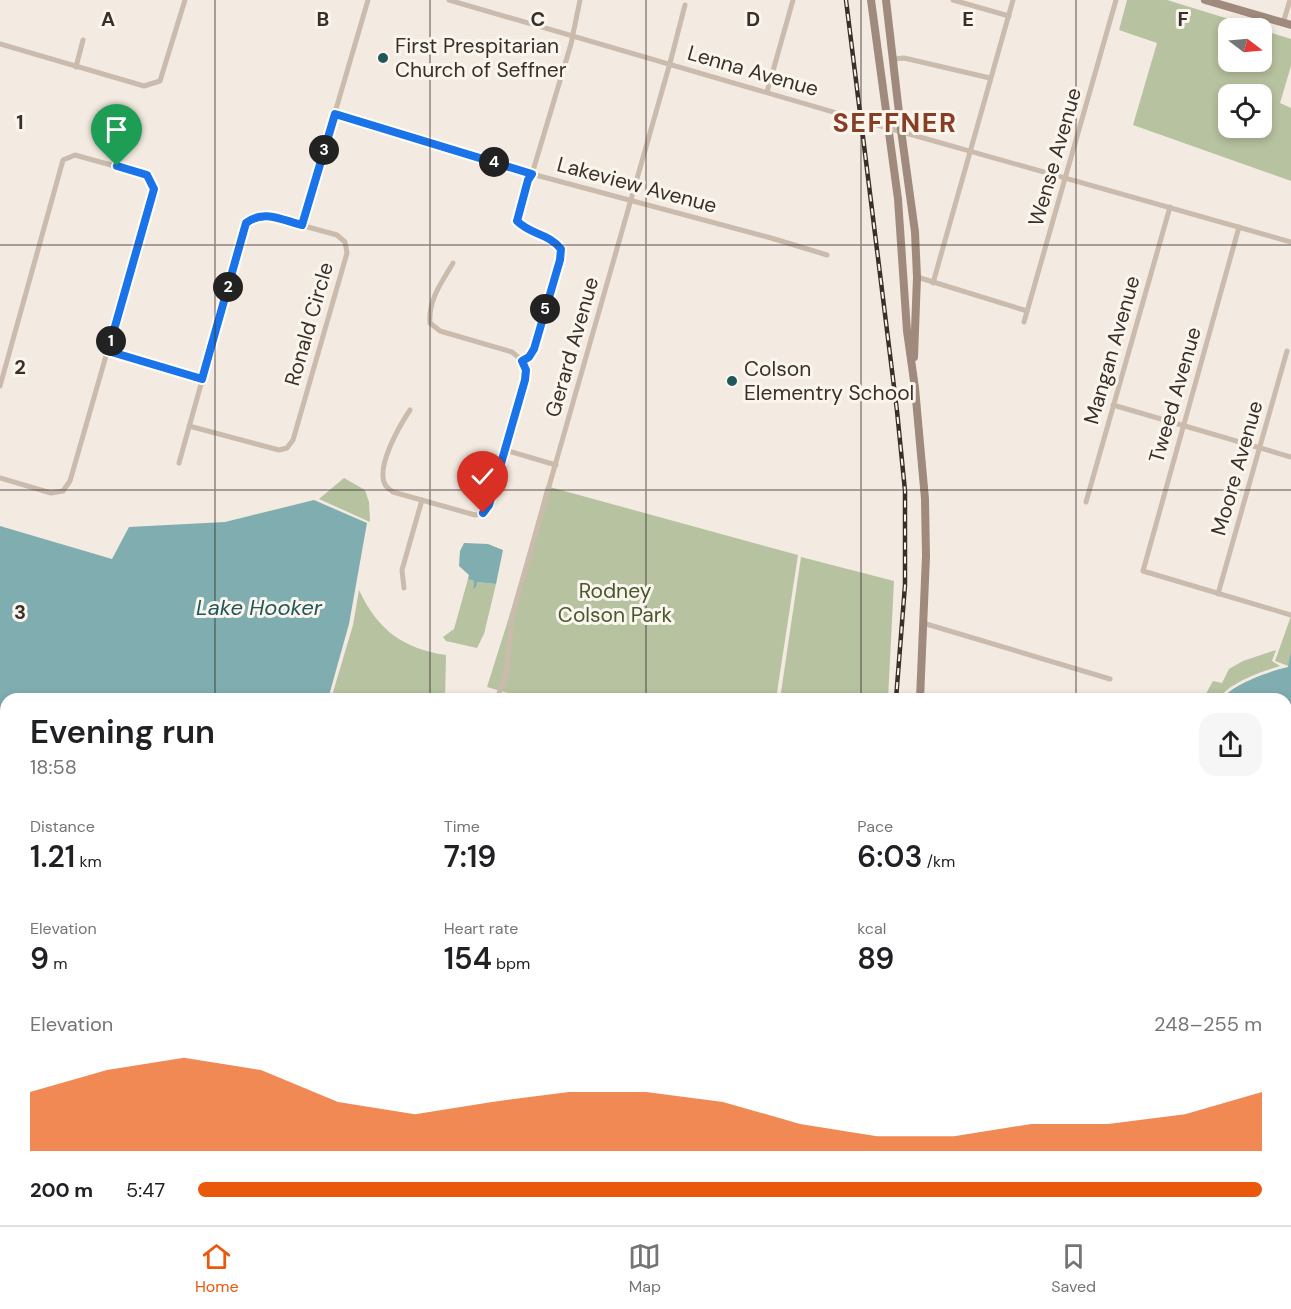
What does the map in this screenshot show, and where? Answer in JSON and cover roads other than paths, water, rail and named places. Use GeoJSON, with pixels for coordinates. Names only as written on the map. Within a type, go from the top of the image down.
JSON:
{"type":"FeatureCollection","features":[{"type":"Feature","properties":{"kind":"main road"},"geometry":{"type":"LineString","coordinates":[[871,0],[898,199],[907,332],[915,388],[924,489],[926,556],[920,693]]}},
{"type":"Feature","properties":{"kind":"main road"},"geometry":{"type":"LineString","coordinates":[[886,0],[915,232],[917,277],[915,388]]}},
{"type":"Feature","properties":{"kind":"main road"},"geometry":{"type":"LineString","coordinates":[[1205,0],[1287,24]]}},
{"type":"Feature","properties":{"kind":"street"},"geometry":{"type":"LineString","coordinates":[[0,44],[144,86],[160,81],[185,0]]}},
{"type":"Feature","properties":{"kind":"street"},"geometry":{"type":"LineString","coordinates":[[302,225],[368,0]]}},
{"type":"Feature","properties":{"kind":"street","name":"Lenna Avenue"},"geometry":{"type":"LineString","coordinates":[[449,0],[1291,242]]}},
{"type":"Feature","properties":{"kind":"street"},"geometry":{"type":"LineString","coordinates":[[472,7],[474,0]]}},
{"type":"Feature","properties":{"kind":"street"},"geometry":{"type":"LineString","coordinates":[[522,361],[529,357],[534,349],[560,260],[561,249],[554,240],[523,227],[517,221],[573,36],[580,0]]}},
{"type":"Feature","properties":{"kind":"street"},"geometry":{"type":"LineString","coordinates":[[767,92],[793,0]]}},
{"type":"Feature","properties":{"kind":"street"},"geometry":{"type":"LineString","coordinates":[[953,0],[1009,16]]}},
{"type":"Feature","properties":{"kind":"street"},"geometry":{"type":"LineString","coordinates":[[933,283],[1013,0]]}},
{"type":"Feature","properties":{"kind":"street","name":"Wense Avenue"},"geometry":{"type":"LineString","coordinates":[[1024,322],[1116,0]]}},
{"type":"Feature","properties":{"kind":"street"},"geometry":{"type":"LineString","coordinates":[[1287,24],[1290,0]]}},
{"type":"Feature","properties":{"kind":"street","name":"Gerard Avenue"},"geometry":{"type":"LineString","coordinates":[[499,693],[506,674],[512,616],[685,5]]}},
{"type":"Feature","properties":{"kind":"street"},"geometry":{"type":"LineString","coordinates":[[76,67],[83,40]]}},
{"type":"Feature","properties":{"kind":"street"},"geometry":{"type":"LineString","coordinates":[[894,59],[904,58],[990,78]]}},
{"type":"Feature","properties":{"kind":"street","name":"Lakeview Avenue"},"geometry":{"type":"LineString","coordinates":[[335,114],[532,174],[827,255]]}},
{"type":"Feature","properties":{"kind":"street"},"geometry":{"type":"LineString","coordinates":[[0,386],[63,160],[75,155],[147,175],[154,189],[70,481],[63,491],[51,493],[0,478]]}},
{"type":"Feature","properties":{"kind":"street","name":"Mangan Avenue"},"geometry":{"type":"LineString","coordinates":[[1086,502],[1170,207]]}},
{"type":"Feature","properties":{"kind":"street","name":"Ronald Circle"},"geometry":{"type":"LineString","coordinates":[[179,463],[189,426],[202,379],[246,223],[255,216],[264,215],[337,235],[345,242],[347,254],[293,440],[287,448],[279,450],[189,426]]}},
{"type":"Feature","properties":{"kind":"street","name":"Tweed Avenue"},"geometry":{"type":"LineString","coordinates":[[1218,594],[1143,571],[1239,227]]}},
{"type":"Feature","properties":{"kind":"street"},"geometry":{"type":"LineString","coordinates":[[410,410],[395,433],[383,472],[385,485],[393,492],[475,515],[483,513],[489,505],[526,370],[522,361],[512,352],[440,331],[430,323],[429,312],[437,290],[453,263]]}},
{"type":"Feature","properties":{"kind":"street"},"geometry":{"type":"LineString","coordinates":[[917,277],[1027,311]]}},
{"type":"Feature","properties":{"kind":"street"},"geometry":{"type":"LineString","coordinates":[[108,351],[202,379]]}},
{"type":"Feature","properties":{"kind":"street","name":"Moore Avenue"},"geometry":{"type":"LineString","coordinates":[[1218,594],[1287,351]]}},
{"type":"Feature","properties":{"kind":"street"},"geometry":{"type":"LineString","coordinates":[[1113,405],[1291,457]]}},
{"type":"Feature","properties":{"kind":"street"},"geometry":{"type":"LineString","coordinates":[[505,450],[556,465]]}},
{"type":"Feature","properties":{"kind":"street"},"geometry":{"type":"LineString","coordinates":[[404,588],[402,570],[422,500]]}},
{"type":"Feature","properties":{"kind":"street"},"geometry":{"type":"LineString","coordinates":[[1218,594],[1291,615]]}},
{"type":"Feature","properties":{"kind":"street"},"geometry":{"type":"LineString","coordinates":[[923,622],[1110,680]]}},
{"type":"Feature","properties":{"kind":"water","name":"Lake Hooker"},"geometry":{"type":"Polygon","coordinates":[[[314,500],[367,523],[349,624],[330,693],[0,693],[0,526],[112,559],[129,527],[225,522],[314,500]]]}},
{"type":"Feature","properties":{"kind":"water"},"geometry":{"type":"Polygon","coordinates":[[[464,543],[488,544],[503,550],[496,584],[477,582],[473,589],[474,581],[468,579],[469,575],[459,566],[460,551],[464,543]]]}},
{"type":"Feature","properties":{"kind":"water"},"geometry":{"type":"Polygon","coordinates":[[[1291,652],[1291,693],[1227,693],[1243,683],[1288,667],[1291,652]]]}},
{"type":"Feature","properties":{"kind":"railway"},"geometry":{"type":"LineString","coordinates":[[846,0],[905,491],[905,585],[896,693]]}},
{"type":"Feature","properties":{"kind":"place","name":"First Prespitarian Church of Seffner"},"geometry":{"type":"Point","coordinates":[383,58]}},
{"type":"Feature","properties":{"kind":"place","name":"Colson Elementry School"},"geometry":{"type":"Point","coordinates":[732,381]}},
{"type":"Feature","properties":{"kind":"district","name":"SEFFNER"},"geometry":{"type":"Point","coordinates":[895,122]}},
{"type":"Feature","properties":{"kind":"park label","name":"Rodney Colson Park"},"geometry":{"type":"Point","coordinates":[615,603]}}]}
